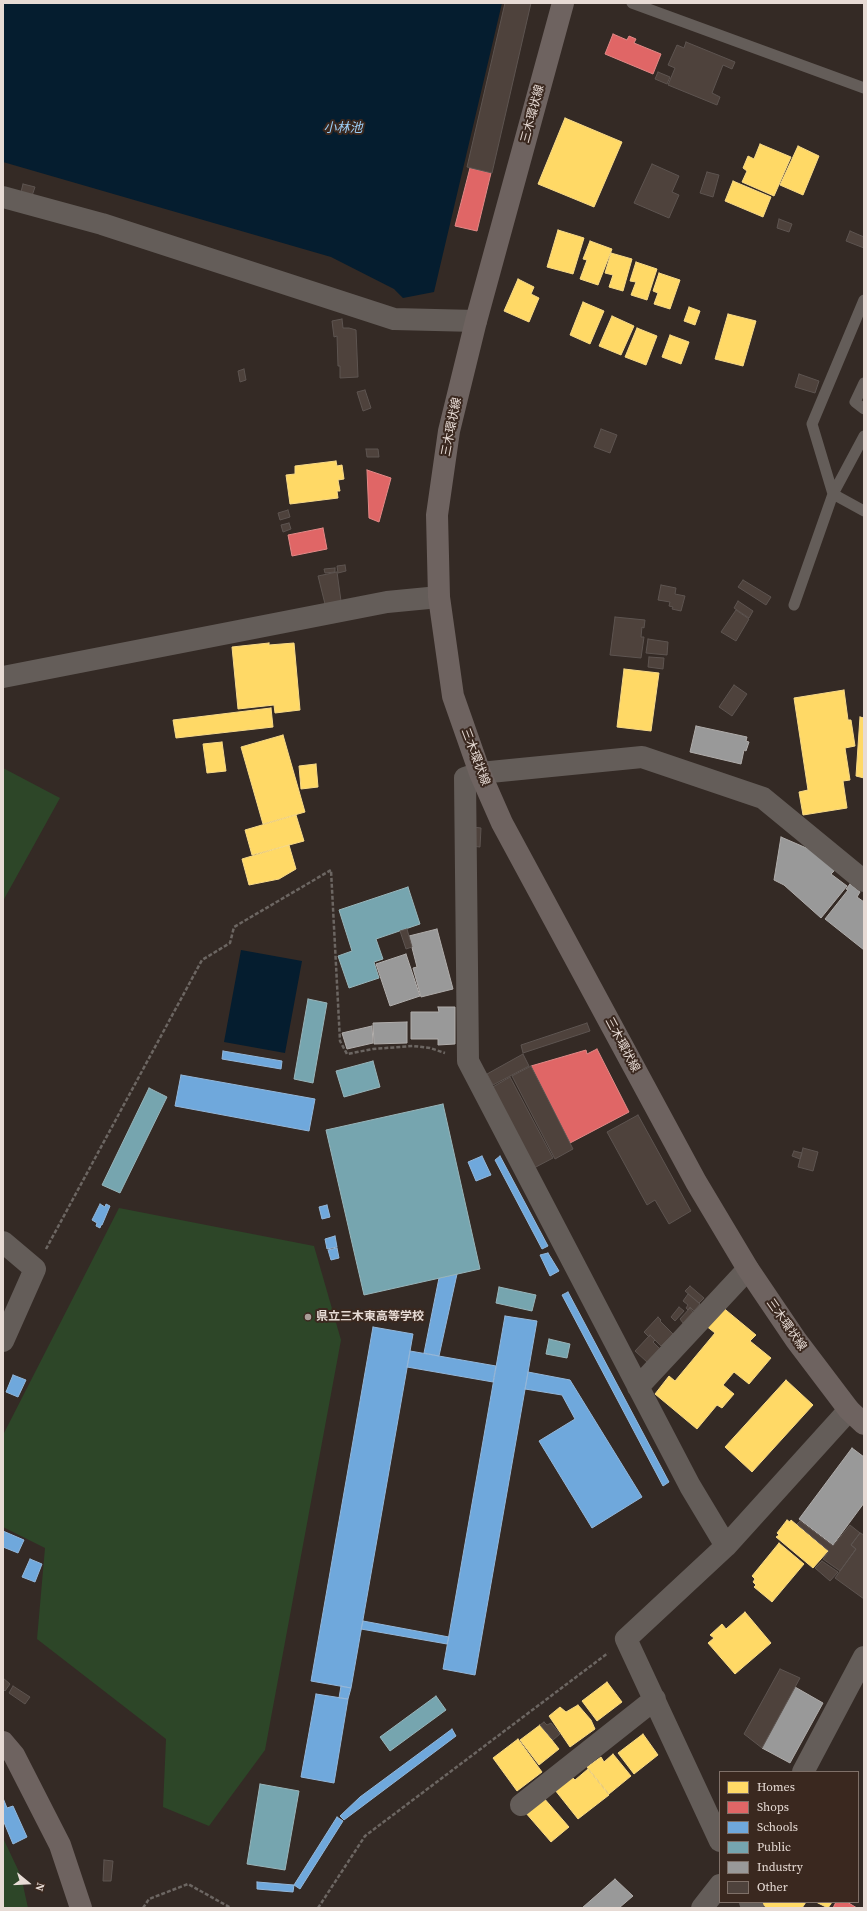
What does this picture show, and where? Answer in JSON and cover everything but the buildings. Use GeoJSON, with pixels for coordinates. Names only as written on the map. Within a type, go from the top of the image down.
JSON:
{"type":"FeatureCollection","features":[{"type":"Feature","properties":{"kind":"main road","name":"三木環状線"},"geometry":{"type":"LineString","coordinates":[[563,3],[476,321],[449,431],[437,515],[439,597],[452,696],[480,773],[502,823],[696,1182],[748,1268],[796,1340],[857,1417]]}},
{"type":"Feature","properties":{"kind":"main road"},"geometry":{"type":"LineString","coordinates":[[3,1742],[14,1755],[60,1845],[81,1908]]}},
{"type":"Feature","properties":{"kind":"street"},"geometry":{"type":"LineString","coordinates":[[3,197],[102,224],[394,319],[476,321]]}},
{"type":"Feature","properties":{"kind":"street"},"geometry":{"type":"LineString","coordinates":[[3,677],[387,602],[439,597]]}},
{"type":"Feature","properties":{"kind":"street"},"geometry":{"type":"LineString","coordinates":[[726,1546],[690,1486],[468,1061],[464,778],[480,773],[642,757],[763,798],[864,881]]}},
{"type":"Feature","properties":{"kind":"street"},"geometry":{"type":"LineString","coordinates":[[3,1242],[35,1269],[3,1341]]}},
{"type":"Feature","properties":{"kind":"street"},"geometry":{"type":"LineString","coordinates":[[638,1387],[748,1268]]}},
{"type":"Feature","properties":{"kind":"street"},"geometry":{"type":"LineString","coordinates":[[719,1839],[626,1639],[726,1546],[857,1417]]}},
{"type":"Feature","properties":{"kind":"street"},"geometry":{"type":"LineString","coordinates":[[804,1771],[864,1657]]}},
{"type":"Feature","properties":{"kind":"street"},"geometry":{"type":"LineString","coordinates":[[521,1805],[655,1699]]}},
{"type":"Feature","properties":{"kind":"street"},"geometry":{"type":"LineString","coordinates":[[702,1908],[719,1887]]}},
{"type":"Feature","properties":{"kind":"lane"},"geometry":{"type":"LineString","coordinates":[[632,3],[864,88]]}},
{"type":"Feature","properties":{"kind":"lane"},"geometry":{"type":"LineString","coordinates":[[864,300],[812,424],[833,494],[864,511]]}},
{"type":"Feature","properties":{"kind":"lane"},"geometry":{"type":"LineString","coordinates":[[864,383],[855,402],[864,409]]}},
{"type":"Feature","properties":{"kind":"lane"},"geometry":{"type":"LineString","coordinates":[[794,605],[833,494],[864,436]]}},
{"type":"Feature","properties":{"kind":"path"},"geometry":{"type":"LineString","coordinates":[[35,1269],[202,960],[230,943],[234,927],[331,870],[340,1041],[347,1054],[373,1049],[413,1046],[430,1048],[468,1061]]}},
{"type":"Feature","properties":{"kind":"path"},"geometry":{"type":"LineString","coordinates":[[318,1908],[365,1836],[626,1639]]}},
{"type":"Feature","properties":{"kind":"path"},"geometry":{"type":"LineString","coordinates":[[143,1908],[149,1899],[188,1884],[231,1908]]}},
{"type":"Feature","properties":{"kind":"green space"},"geometry":{"type":"Polygon","coordinates":[[[3,768],[60,798],[3,901],[3,768]]]}},
{"type":"Feature","properties":{"kind":"green space"},"geometry":{"type":"Polygon","coordinates":[[[119,1208],[314,1246],[341,1340],[265,1750],[209,1826],[163,1807],[166,1739],[37,1639],[45,1548],[3,1527],[3,1435],[119,1208]]]}},
{"type":"Feature","properties":{"kind":"green space"},"geometry":{"type":"Polygon","coordinates":[[[3,1838],[21,1876],[28,1908],[3,1908],[3,1838]]]}},
{"type":"Feature","properties":{"kind":"water","name":"小林池"},"geometry":{"type":"Polygon","coordinates":[[[3,3],[502,3],[434,292],[403,298],[394,289],[331,257],[3,162],[3,3]]]}},
{"type":"Feature","properties":{"kind":"water"},"geometry":{"type":"Polygon","coordinates":[[[241,950],[302,961],[285,1053],[224,1042],[241,950]]]}},
{"type":"Feature","properties":{"kind":"place","name":"県立三木東高等学校"},"geometry":{"type":"Point","coordinates":[308,1317]}}]}
